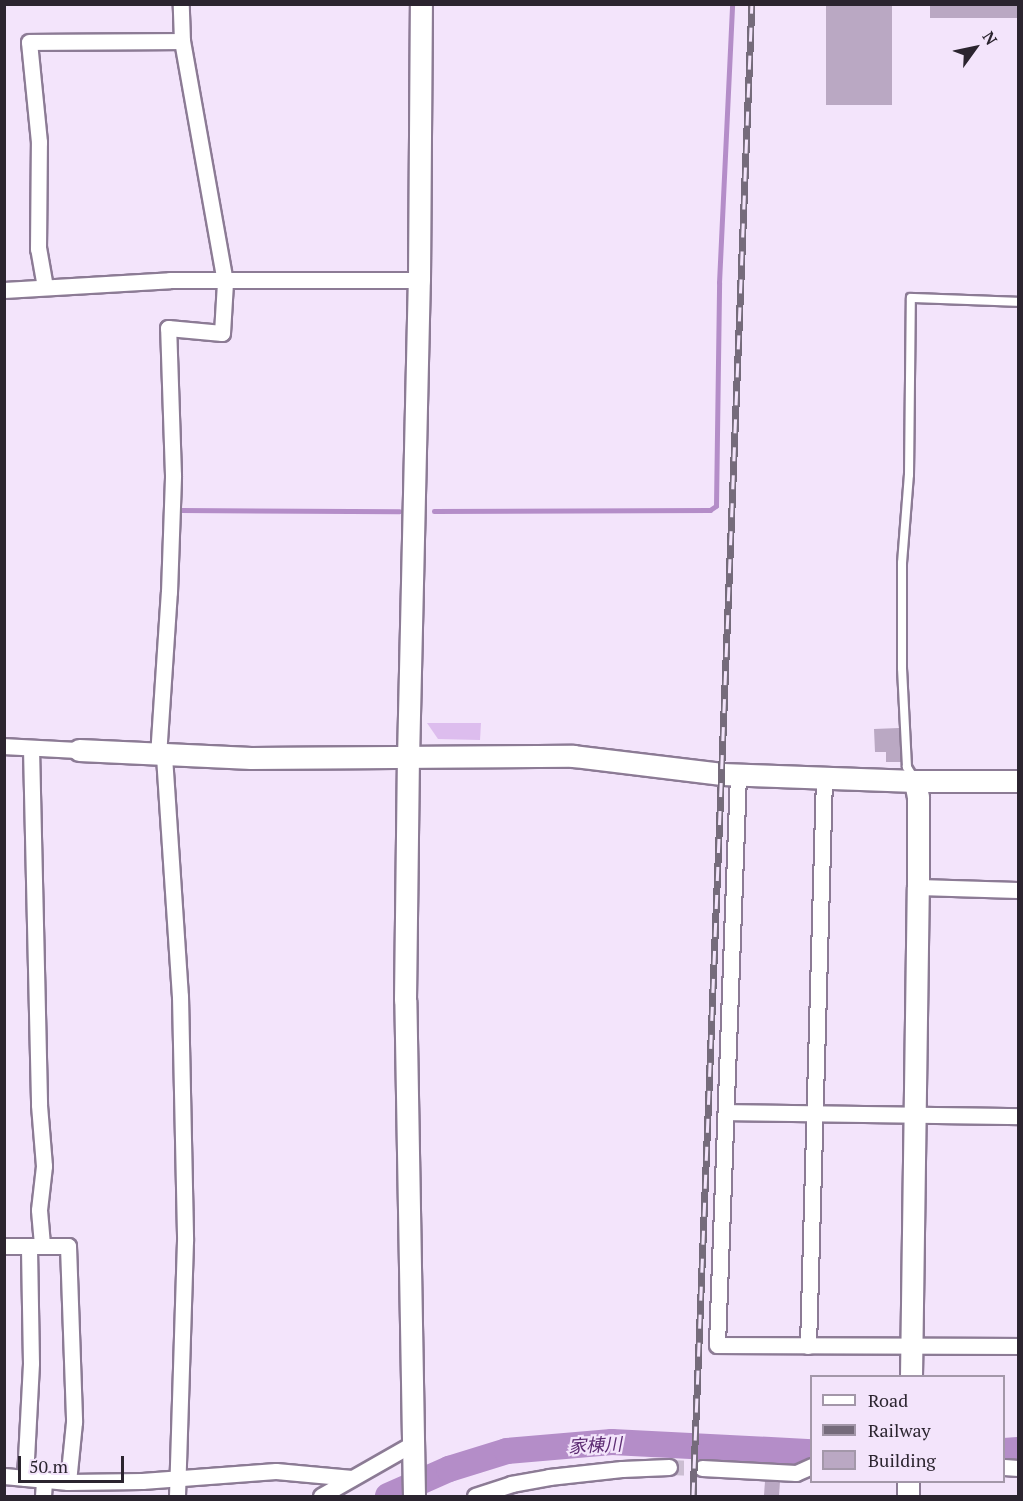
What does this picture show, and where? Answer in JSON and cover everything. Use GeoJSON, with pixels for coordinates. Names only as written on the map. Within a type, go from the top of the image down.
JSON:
{"type":"FeatureCollection","features":[{"type":"Feature","properties":{"kind":"street"},"geometry":{"type":"LineString","coordinates":[[177,1497],[186,1241],[180,996],[161,756],[173,475],[168,328],[222,333],[225,282],[182,41],[181,4]]}},
{"type":"Feature","properties":{"kind":"street"},"geometry":{"type":"LineString","coordinates":[[414,1497],[405,1000],[419,280],[421,4]]}},
{"type":"Feature","properties":{"kind":"street"},"geometry":{"type":"LineString","coordinates":[[45,287],[38,249],[39,142],[29,42],[182,41]]}},
{"type":"Feature","properties":{"kind":"street"},"geometry":{"type":"LineString","coordinates":[[4,290],[170,280],[225,282],[419,280]]}},
{"type":"Feature","properties":{"kind":"street"},"geometry":{"type":"LineString","coordinates":[[4,746],[161,756],[408,759],[573,756],[738,774],[915,781],[1018,781]]}},
{"type":"Feature","properties":{"kind":"street"},"geometry":{"type":"LineString","coordinates":[[25,1478],[35,1246],[44,1166],[39,1105],[31,748]]}},
{"type":"Feature","properties":{"kind":"street"},"geometry":{"type":"LineString","coordinates":[[738,774],[717,1345],[1018,1346]]}},
{"type":"Feature","properties":{"kind":"street"},"geometry":{"type":"LineString","coordinates":[[808,1346],[824,776]]}},
{"type":"Feature","properties":{"kind":"street"},"geometry":{"type":"LineString","coordinates":[[911,1375],[918,887],[918,797],[915,781]]}},
{"type":"Feature","properties":{"kind":"street"},"geometry":{"type":"LineString","coordinates":[[918,887],[1018,890]]}},
{"type":"Feature","properties":{"kind":"street"},"geometry":{"type":"LineString","coordinates":[[727,1112],[1018,1116]]}},
{"type":"Feature","properties":{"kind":"street"},"geometry":{"type":"LineString","coordinates":[[4,1246],[68,1246],[74,1422],[68,1482]]}},
{"type":"Feature","properties":{"kind":"street"},"geometry":{"type":"LineString","coordinates":[[321,1497],[352,1478],[414,1448]]}},
{"type":"Feature","properties":{"kind":"street"},"geometry":{"type":"LineString","coordinates":[[476,1497],[511,1484],[549,1477],[622,1468],[669,1467]]}},
{"type":"Feature","properties":{"kind":"street"},"geometry":{"type":"LineString","coordinates":[[702,1468],[796,1473],[810,1467]]}},
{"type":"Feature","properties":{"kind":"street"},"geometry":{"type":"LineString","coordinates":[[4,1476],[68,1482],[276,1471],[352,1478]]}},
{"type":"Feature","properties":{"kind":"street"},"geometry":{"type":"LineString","coordinates":[[43,1497],[44,1480]]}},
{"type":"Feature","properties":{"kind":"lane"},"geometry":{"type":"LineString","coordinates":[[915,781],[907,768],[902,668],[902,563],[909,475],[911,298],[1018,302]]}},
{"type":"Feature","properties":{"kind":"shaded area"},"geometry":{"type":"Polygon","coordinates":[[[427,723],[481,723],[480,740],[438,739],[427,723]]]}},
{"type":"Feature","properties":{"kind":"building"},"geometry":{"type":"Polygon","coordinates":[[[826,4],[892,4],[892,105],[826,105],[826,4]]]}},
{"type":"Feature","properties":{"kind":"building"},"geometry":{"type":"Polygon","coordinates":[[[930,4],[1018,4],[1018,18],[930,18],[930,4]]]}},
{"type":"Feature","properties":{"kind":"building"},"geometry":{"type":"Polygon","coordinates":[[[899,728],[901,762],[886,762],[886,752],[875,752],[874,729],[899,728]]]}},
{"type":"Feature","properties":{"kind":"building"},"geometry":{"type":"Polygon","coordinates":[[[765,1481],[780,1482],[779,1496],[764,1496],[765,1481]]]}},
{"type":"Feature","properties":{"kind":"waterway"},"geometry":{"type":"LineString","coordinates":[[434,511],[710,510],[716,506],[719,283],[732,4]]}},
{"type":"Feature","properties":{"kind":"waterway"},"geometry":{"type":"LineString","coordinates":[[180,510],[399,511]]}},
{"type":"Feature","properties":{"kind":"waterway","name":"家棟川"},"geometry":{"type":"LineString","coordinates":[[388,1496],[449,1469],[507,1451],[612,1442],[810,1452]]}},
{"type":"Feature","properties":{"kind":"waterway","name":"家棟川"},"geometry":{"type":"LineString","coordinates":[[1005,1451],[1018,1450]]}},
{"type":"Feature","properties":{"kind":"tunnel"},"geometry":{"type":"LineString","coordinates":[[669,1467],[702,1468]]}},
{"type":"Feature","properties":{"kind":"railway"},"geometry":{"type":"LineString","coordinates":[[693,1496],[752,4]]}}]}
